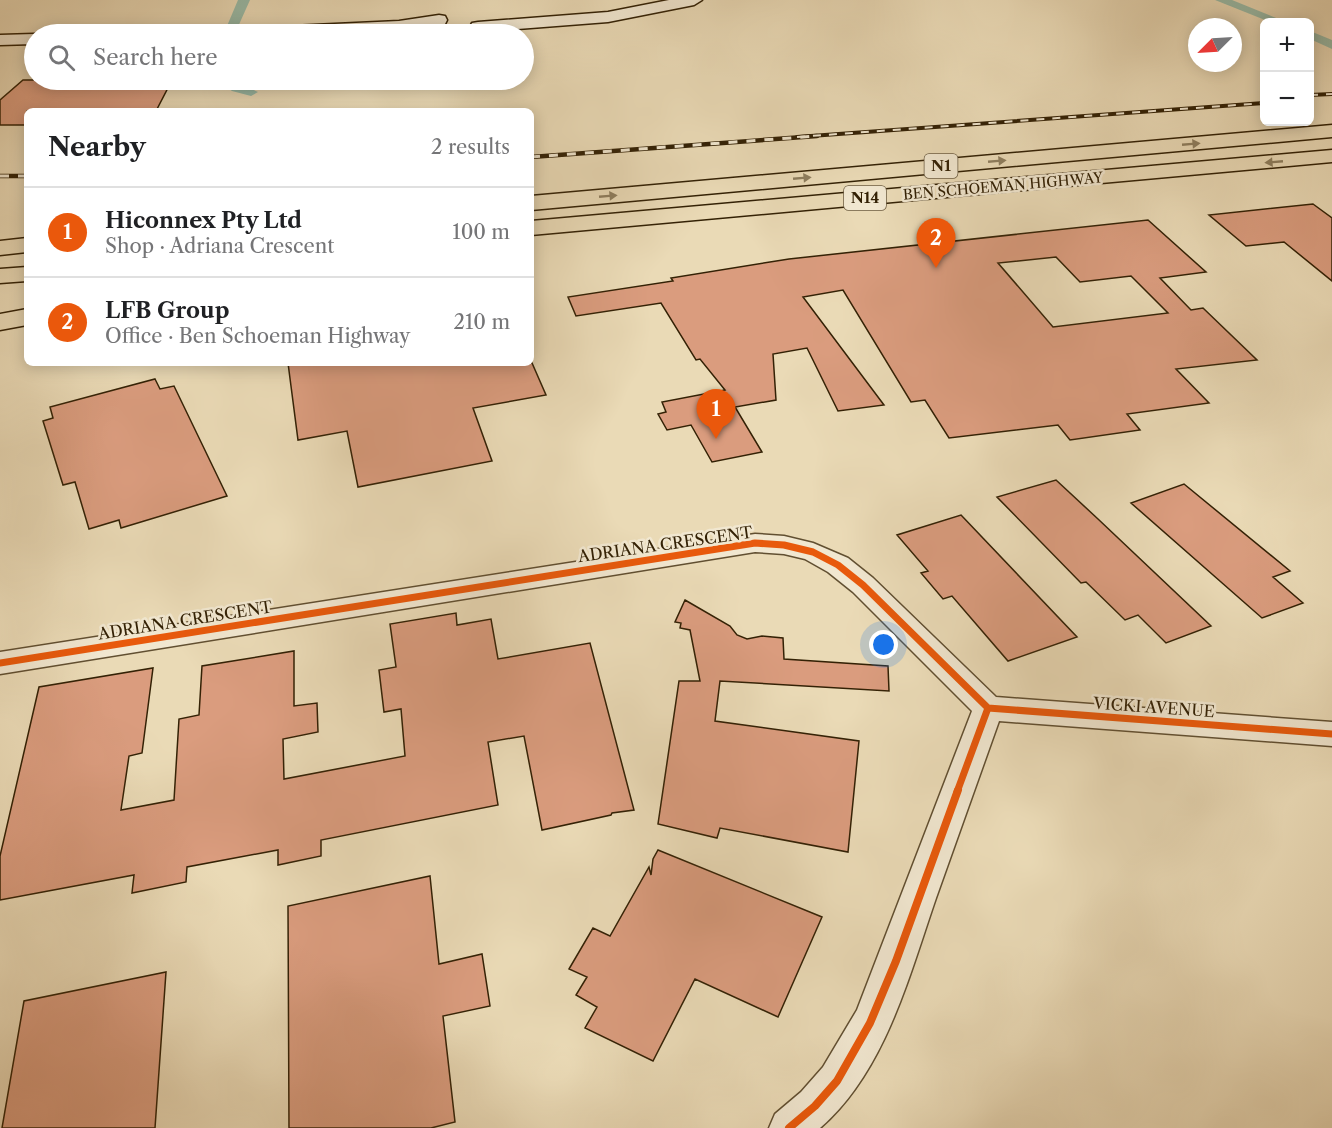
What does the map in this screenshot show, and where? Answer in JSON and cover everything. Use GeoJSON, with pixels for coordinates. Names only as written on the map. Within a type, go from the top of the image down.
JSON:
{"type":"FeatureCollection","features":[{"type":"Feature","properties":{"kind":"highway","name":"BEN SCHOEMAN HIGHWAY"},"geometry":{"type":"LineString","coordinates":[[537,202],[1332,131]]}},
{"type":"Feature","properties":{"kind":"highway","name":"BEN SCHOEMAN HIGHWAY"},"geometry":{"type":"LineString","coordinates":[[534,228],[1332,156]]}},
{"type":"Feature","properties":{"kind":"highway"},"geometry":{"type":"LineString","coordinates":[[534,243],[1200,169]]}},
{"type":"Feature","properties":{"kind":"highway"},"geometry":{"type":"LineString","coordinates":[[0,233],[24,233]]}},
{"type":"Feature","properties":{"kind":"highway"},"geometry":{"type":"LineString","coordinates":[[0,248],[24,246]]}},
{"type":"Feature","properties":{"kind":"highway"},"geometry":{"type":"LineString","coordinates":[[0,255],[24,253]]}},
{"type":"Feature","properties":{"kind":"highway"},"geometry":{"type":"LineString","coordinates":[[0,276],[24,274]]}},
{"type":"Feature","properties":{"kind":"highway"},"geometry":{"type":"LineString","coordinates":[[0,322],[24,318]]}},
{"type":"Feature","properties":{"kind":"street"},"geometry":{"type":"LineString","coordinates":[[460,24],[555,21],[629,14],[694,0]]}},
{"type":"Feature","properties":{"kind":"street"},"geometry":{"type":"LineString","coordinates":[[0,42],[24,42]]}},
{"type":"Feature","properties":{"kind":"street","name":"ADRIANA CRESCENT"},"geometry":{"type":"LineString","coordinates":[[0,663],[756,543],[784,545],[813,552],[838,565],[863,585],[988,708]]}},
{"type":"Feature","properties":{"kind":"street"},"geometry":{"type":"LineString","coordinates":[[789,1128],[810,1113],[840,1077],[871,1027],[988,708]]}},
{"type":"Feature","properties":{"kind":"street","name":"VICKI AVENUE"},"geometry":{"type":"LineString","coordinates":[[988,708],[1327,732]]}},
{"type":"Feature","properties":{"kind":"building"},"geometry":{"type":"Polygon","coordinates":[[[23,80],[24,90],[167,90],[158,108],[24,108],[24,125],[0,125],[0,100],[23,80]]]}},
{"type":"Feature","properties":{"kind":"building"},"geometry":{"type":"Polygon","coordinates":[[[1313,204],[1332,218],[1332,281],[1284,242],[1246,246],[1209,215],[1313,204]]]}},
{"type":"Feature","properties":{"kind":"building"},"geometry":{"type":"Polygon","coordinates":[[[1148,220],[1206,272],[1160,278],[1191,310],[1203,308],[1257,360],[1176,369],[1209,403],[1127,414],[1140,430],[1070,440],[1058,425],[949,438],[925,400],[911,402],[843,290],[803,297],[884,405],[838,411],[807,348],[773,354],[776,400],[735,407],[762,452],[712,462],[691,425],[667,430],[658,414],[666,412],[662,402],[725,390],[700,359],[696,360],[661,303],[576,316],[568,297],[673,281],[671,278],[789,259],[1148,220]],[[1056,257],[998,263],[1053,327],[1168,313],[1131,276],[1080,282],[1056,257]]]}},
{"type":"Feature","properties":{"kind":"building"},"geometry":{"type":"Polygon","coordinates":[[[288,366],[533,366],[546,395],[473,408],[492,461],[358,487],[347,431],[298,440],[288,366]]]}},
{"type":"Feature","properties":{"kind":"building"},"geometry":{"type":"Polygon","coordinates":[[[155,379],[160,389],[174,386],[227,496],[121,528],[119,520],[89,529],[75,482],[63,485],[43,421],[53,418],[50,407],[155,379]]]}},
{"type":"Feature","properties":{"kind":"building"},"geometry":{"type":"Polygon","coordinates":[[[1056,480],[1211,626],[1166,643],[1138,615],[1125,620],[1086,582],[1081,583],[997,497],[1056,480]]]}},
{"type":"Feature","properties":{"kind":"building"},"geometry":{"type":"Polygon","coordinates":[[[1184,484],[1290,571],[1273,577],[1303,603],[1262,618],[1131,503],[1184,484]]]}},
{"type":"Feature","properties":{"kind":"building"},"geometry":{"type":"Polygon","coordinates":[[[961,515],[1077,637],[1008,661],[952,596],[943,599],[921,573],[928,571],[897,535],[961,515]]]}},
{"type":"Feature","properties":{"kind":"building"},"geometry":{"type":"Polygon","coordinates":[[[685,600],[730,626],[737,635],[747,639],[762,636],[783,638],[784,659],[888,666],[889,691],[720,681],[715,721],[859,741],[848,852],[720,828],[717,838],[658,824],[679,681],[700,681],[690,630],[680,628],[681,623],[675,622],[685,600]]]}},
{"type":"Feature","properties":{"kind":"building"},"geometry":{"type":"Polygon","coordinates":[[[456,613],[457,625],[491,619],[498,659],[590,643],[634,810],[542,830],[524,736],[488,742],[498,805],[321,840],[321,856],[278,865],[278,850],[187,867],[186,882],[132,893],[134,875],[0,900],[0,856],[39,687],[153,668],[142,753],[129,756],[121,810],[174,800],[179,719],[199,715],[202,666],[294,651],[294,706],[317,703],[318,732],[283,739],[284,779],[405,756],[401,709],[384,712],[379,670],[396,667],[390,624],[456,613]]]}},
{"type":"Feature","properties":{"kind":"building"},"geometry":{"type":"Polygon","coordinates":[[[658,850],[822,917],[778,1017],[695,979],[653,1061],[585,1028],[597,1007],[576,995],[587,977],[569,969],[593,928],[610,936],[649,867],[651,875],[653,859],[658,850]]]}},
{"type":"Feature","properties":{"kind":"building"},"geometry":{"type":"Polygon","coordinates":[[[430,876],[439,964],[482,954],[490,1006],[443,1016],[455,1122],[431,1128],[289,1128],[288,906],[430,876]]]}},
{"type":"Feature","properties":{"kind":"building"},"geometry":{"type":"Polygon","coordinates":[[[166,972],[155,1128],[2,1128],[24,1001],[166,972]]]}},
{"type":"Feature","properties":{"kind":"waterway"},"geometry":{"type":"LineString","coordinates":[[234,24],[244,0]]}},
{"type":"Feature","properties":{"kind":"waterway"},"geometry":{"type":"LineString","coordinates":[[1221,0],[1269,18]]}},
{"type":"Feature","properties":{"kind":"waterway"},"geometry":{"type":"LineString","coordinates":[[1314,37],[1332,45]]}},
{"type":"Feature","properties":{"kind":"waterway"},"geometry":{"type":"LineString","coordinates":[[244,90],[251,92]]}},
{"type":"Feature","properties":{"kind":"railway"},"geometry":{"type":"LineString","coordinates":[[1314,95],[1332,94]]}},
{"type":"Feature","properties":{"kind":"railway"},"geometry":{"type":"LineString","coordinates":[[797,137],[1260,103]]}},
{"type":"Feature","properties":{"kind":"railway"},"geometry":{"type":"LineString","coordinates":[[534,157],[817,136]]}},
{"type":"Feature","properties":{"kind":"railway"},"geometry":{"type":"LineString","coordinates":[[0,176],[24,176]]}},
{"type":"Feature","properties":{"kind":"cycle path"},"geometry":{"type":"LineString","coordinates":[[0,663],[755,543],[784,545],[813,552],[838,565],[863,585],[988,708],[896,961],[870,1023],[837,1081],[815,1106],[789,1128]]}},
{"type":"Feature","properties":{"kind":"cycle path"},"geometry":{"type":"LineString","coordinates":[[988,708],[1332,734]]}},
{"type":"Feature","properties":{"kind":"place","name":"LFB Group"},"geometry":{"type":"Point","coordinates":[936,268]}},
{"type":"Feature","properties":{"kind":"place","name":"Hiconnex Pty Ltd"},"geometry":{"type":"Point","coordinates":[716,439]}}]}
